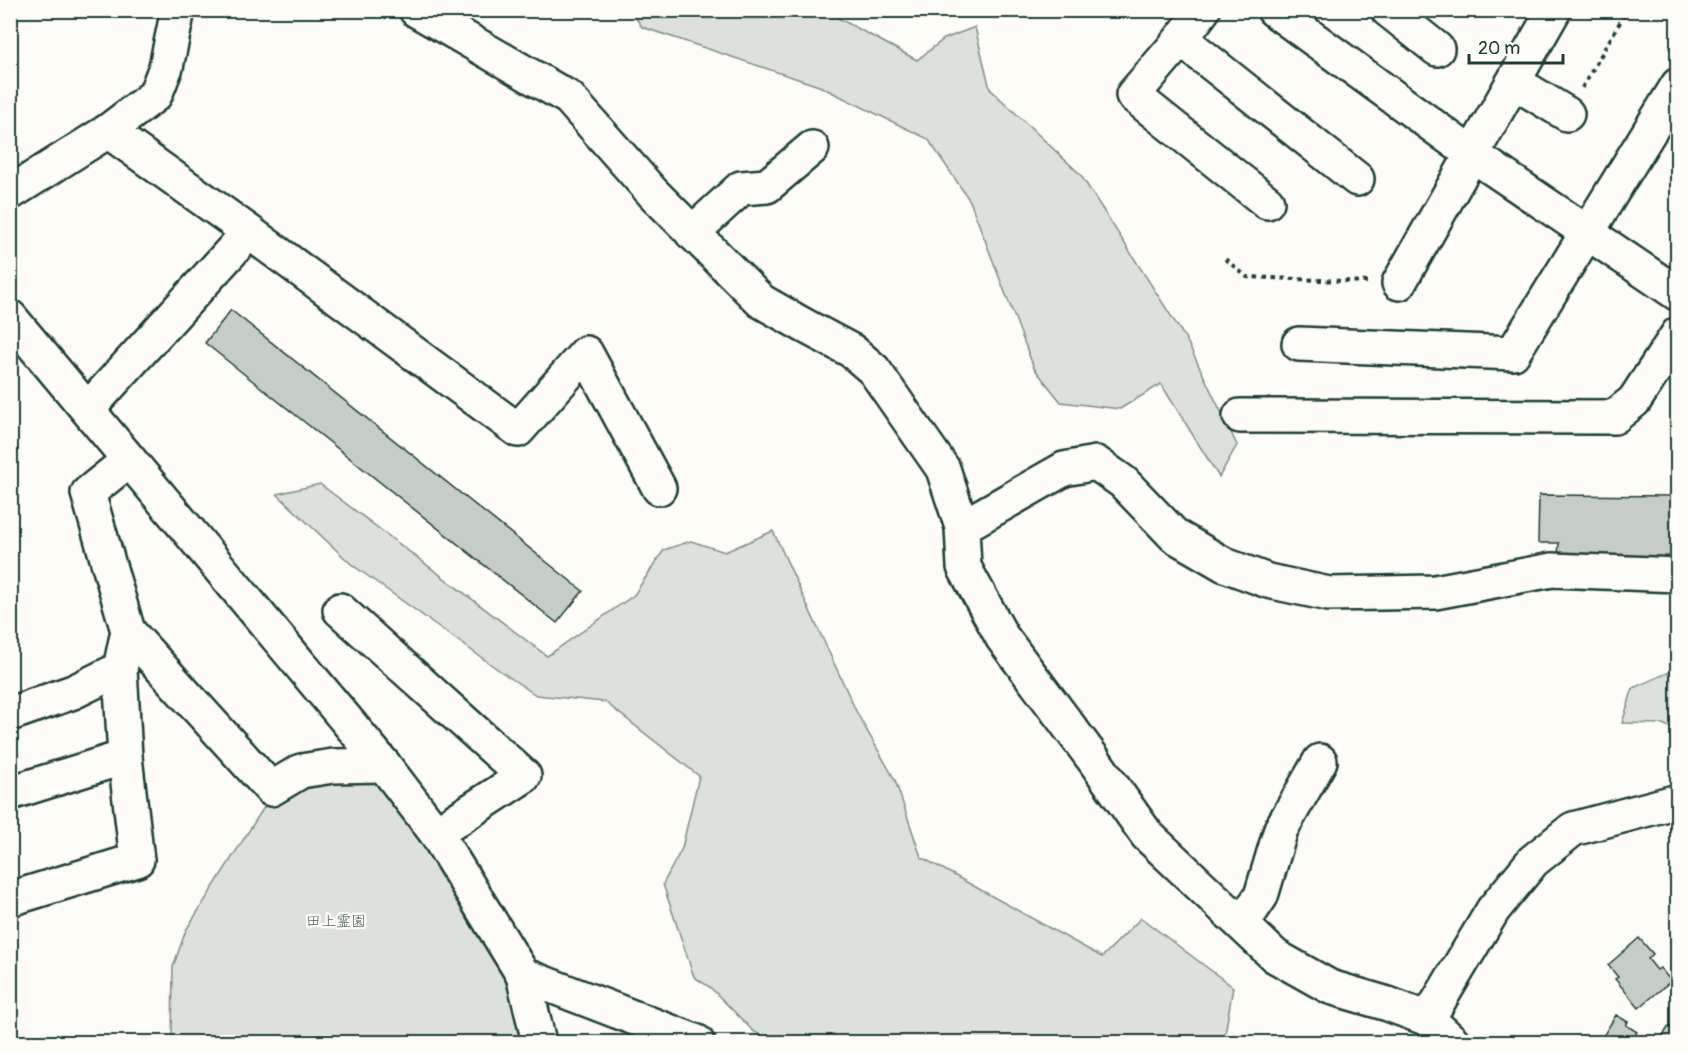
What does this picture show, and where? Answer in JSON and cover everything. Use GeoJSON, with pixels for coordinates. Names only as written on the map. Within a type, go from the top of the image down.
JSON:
{"type":"FeatureCollection","features":[{"type":"Feature","properties":{"kind":"street"},"geometry":{"type":"LineString","coordinates":[[10,193],[108,131],[155,95],[166,67],[178,10]]}},
{"type":"Feature","properties":{"kind":"street"},"geometry":{"type":"LineString","coordinates":[[416,10],[569,98],[652,193],[761,301],[852,351],[874,370],[943,469],[962,527],[964,567],[1002,637],[1147,835],[1275,956],[1330,987],[1388,1004],[1428,1019],[1454,1042]]}},
{"type":"Feature","properties":{"kind":"street"},"geometry":{"type":"LineString","coordinates":[[1203,10],[1133,95],[1267,202]]}},
{"type":"Feature","properties":{"kind":"street"},"geometry":{"type":"LineString","coordinates":[[1274,10],[1473,155],[1677,294]]}},
{"type":"Feature","properties":{"kind":"street"},"geometry":{"type":"LineString","coordinates":[[1388,10],[1437,50]]}},
{"type":"Feature","properties":{"kind":"street"},"geometry":{"type":"LineString","coordinates":[[1399,283],[1554,10]]}},
{"type":"Feature","properties":{"kind":"street"},"geometry":{"type":"LineString","coordinates":[[1181,39],[1357,179]]}},
{"type":"Feature","properties":{"kind":"street"},"geometry":{"type":"LineString","coordinates":[[1514,82],[1568,114]]}},
{"type":"Feature","properties":{"kind":"street"},"geometry":{"type":"LineString","coordinates":[[1299,344],[1513,353],[1677,85]]}},
{"type":"Feature","properties":{"kind":"street"},"geometry":{"type":"LineString","coordinates":[[108,131],[518,430],[586,353],[659,488]]}},
{"type":"Feature","properties":{"kind":"street"},"geometry":{"type":"LineString","coordinates":[[692,232],[741,188],[767,186],[812,148]]}},
{"type":"Feature","properties":{"kind":"street"},"geometry":{"type":"LineString","coordinates":[[88,409],[249,232]]}},
{"type":"Feature","properties":{"kind":"street"},"geometry":{"type":"LineString","coordinates":[[10,317],[21,351],[88,409],[384,765],[436,833],[523,975],[539,1042]]}},
{"type":"Feature","properties":{"kind":"street"},"geometry":{"type":"LineString","coordinates":[[1240,416],[1614,417],[1634,401],[1677,334]]}},
{"type":"Feature","properties":{"kind":"street"},"geometry":{"type":"LineString","coordinates":[[129,460],[88,493],[128,631],[271,789],[301,771],[333,766],[384,765]]}},
{"type":"Feature","properties":{"kind":"street"},"geometry":{"type":"LineString","coordinates":[[962,527],[1064,469],[1096,464],[1123,482],[1175,536],[1225,565],[1268,581],[1329,594],[1435,592],[1552,570],[1677,575]]}},
{"type":"Feature","properties":{"kind":"street"},"geometry":{"type":"LineString","coordinates":[[340,610],[524,776],[436,833]]}},
{"type":"Feature","properties":{"kind":"street"},"geometry":{"type":"LineString","coordinates":[[10,899],[136,860],[125,757],[120,669],[128,631]]}},
{"type":"Feature","properties":{"kind":"street"},"geometry":{"type":"LineString","coordinates":[[10,714],[73,692],[120,669]]}},
{"type":"Feature","properties":{"kind":"street"},"geometry":{"type":"LineString","coordinates":[[10,793],[125,757]]}},
{"type":"Feature","properties":{"kind":"street"},"geometry":{"type":"LineString","coordinates":[[1242,924],[1261,896],[1281,829],[1320,761]]}},
{"type":"Feature","properties":{"kind":"street"},"geometry":{"type":"LineString","coordinates":[[1428,1019],[1493,910],[1533,861],[1573,829],[1677,801]]}},
{"type":"Feature","properties":{"kind":"street"},"geometry":{"type":"LineString","coordinates":[[523,975],[697,1042]]}},
{"type":"Feature","properties":{"kind":"path"},"geometry":{"type":"LineString","coordinates":[[1568,114],[1627,10]]}},
{"type":"Feature","properties":{"kind":"path"},"geometry":{"type":"LineString","coordinates":[[1225,259],[1247,277],[1399,283]]}},
{"type":"Feature","properties":{"kind":"green space"},"geometry":{"type":"Polygon","coordinates":[[[631,11],[830,11],[840,19],[917,60],[944,39],[975,27],[990,89],[1080,174],[1186,339],[1237,445],[1219,477],[1161,384],[1120,409],[1061,402],[1034,368],[970,201],[928,139],[819,86],[642,27],[631,11]]]}},
{"type":"Feature","properties":{"kind":"green space"},"geometry":{"type":"Polygon","coordinates":[[[320,484],[547,656],[634,595],[664,550],[691,541],[725,552],[773,531],[857,713],[895,780],[921,857],[1102,957],[1141,918],[1233,987],[1224,1040],[774,1042],[753,1031],[711,988],[694,977],[663,884],[682,848],[699,776],[605,702],[536,695],[351,564],[277,494],[320,484]]]}},
{"type":"Feature","properties":{"kind":"green space"},"geometry":{"type":"Polygon","coordinates":[[[1672,671],[1677,671],[1677,731],[1663,724],[1622,723],[1633,688],[1672,671]]]}},
{"type":"Feature","properties":{"kind":"green space","name":"田上霊園"},"geometry":{"type":"Polygon","coordinates":[[[312,774],[385,784],[419,821],[505,970],[522,1042],[172,1042],[173,967],[186,930],[266,804],[312,774]]]}},
{"type":"Feature","properties":{"kind":"building"},"geometry":{"type":"Polygon","coordinates":[[[231,310],[583,591],[557,623],[205,343],[231,310]]]}},
{"type":"Feature","properties":{"kind":"building"},"geometry":{"type":"Polygon","coordinates":[[[1539,495],[1678,496],[1678,557],[1558,555],[1559,543],[1538,543],[1539,495]]]}},
{"type":"Feature","properties":{"kind":"building"},"geometry":{"type":"Polygon","coordinates":[[[1639,938],[1653,954],[1648,959],[1671,981],[1639,1008],[1615,979],[1618,977],[1608,965],[1639,938]]]}},
{"type":"Feature","properties":{"kind":"building"},"geometry":{"type":"Polygon","coordinates":[[[1616,1015],[1628,1022],[1626,1025],[1637,1032],[1631,1042],[1600,1041],[1616,1015]]]}},
{"type":"Feature","properties":{"kind":"building"},"geometry":{"type":"Polygon","coordinates":[[[1669,1026],[1678,1031],[1678,1042],[1659,1042],[1669,1026]]]}}]}
